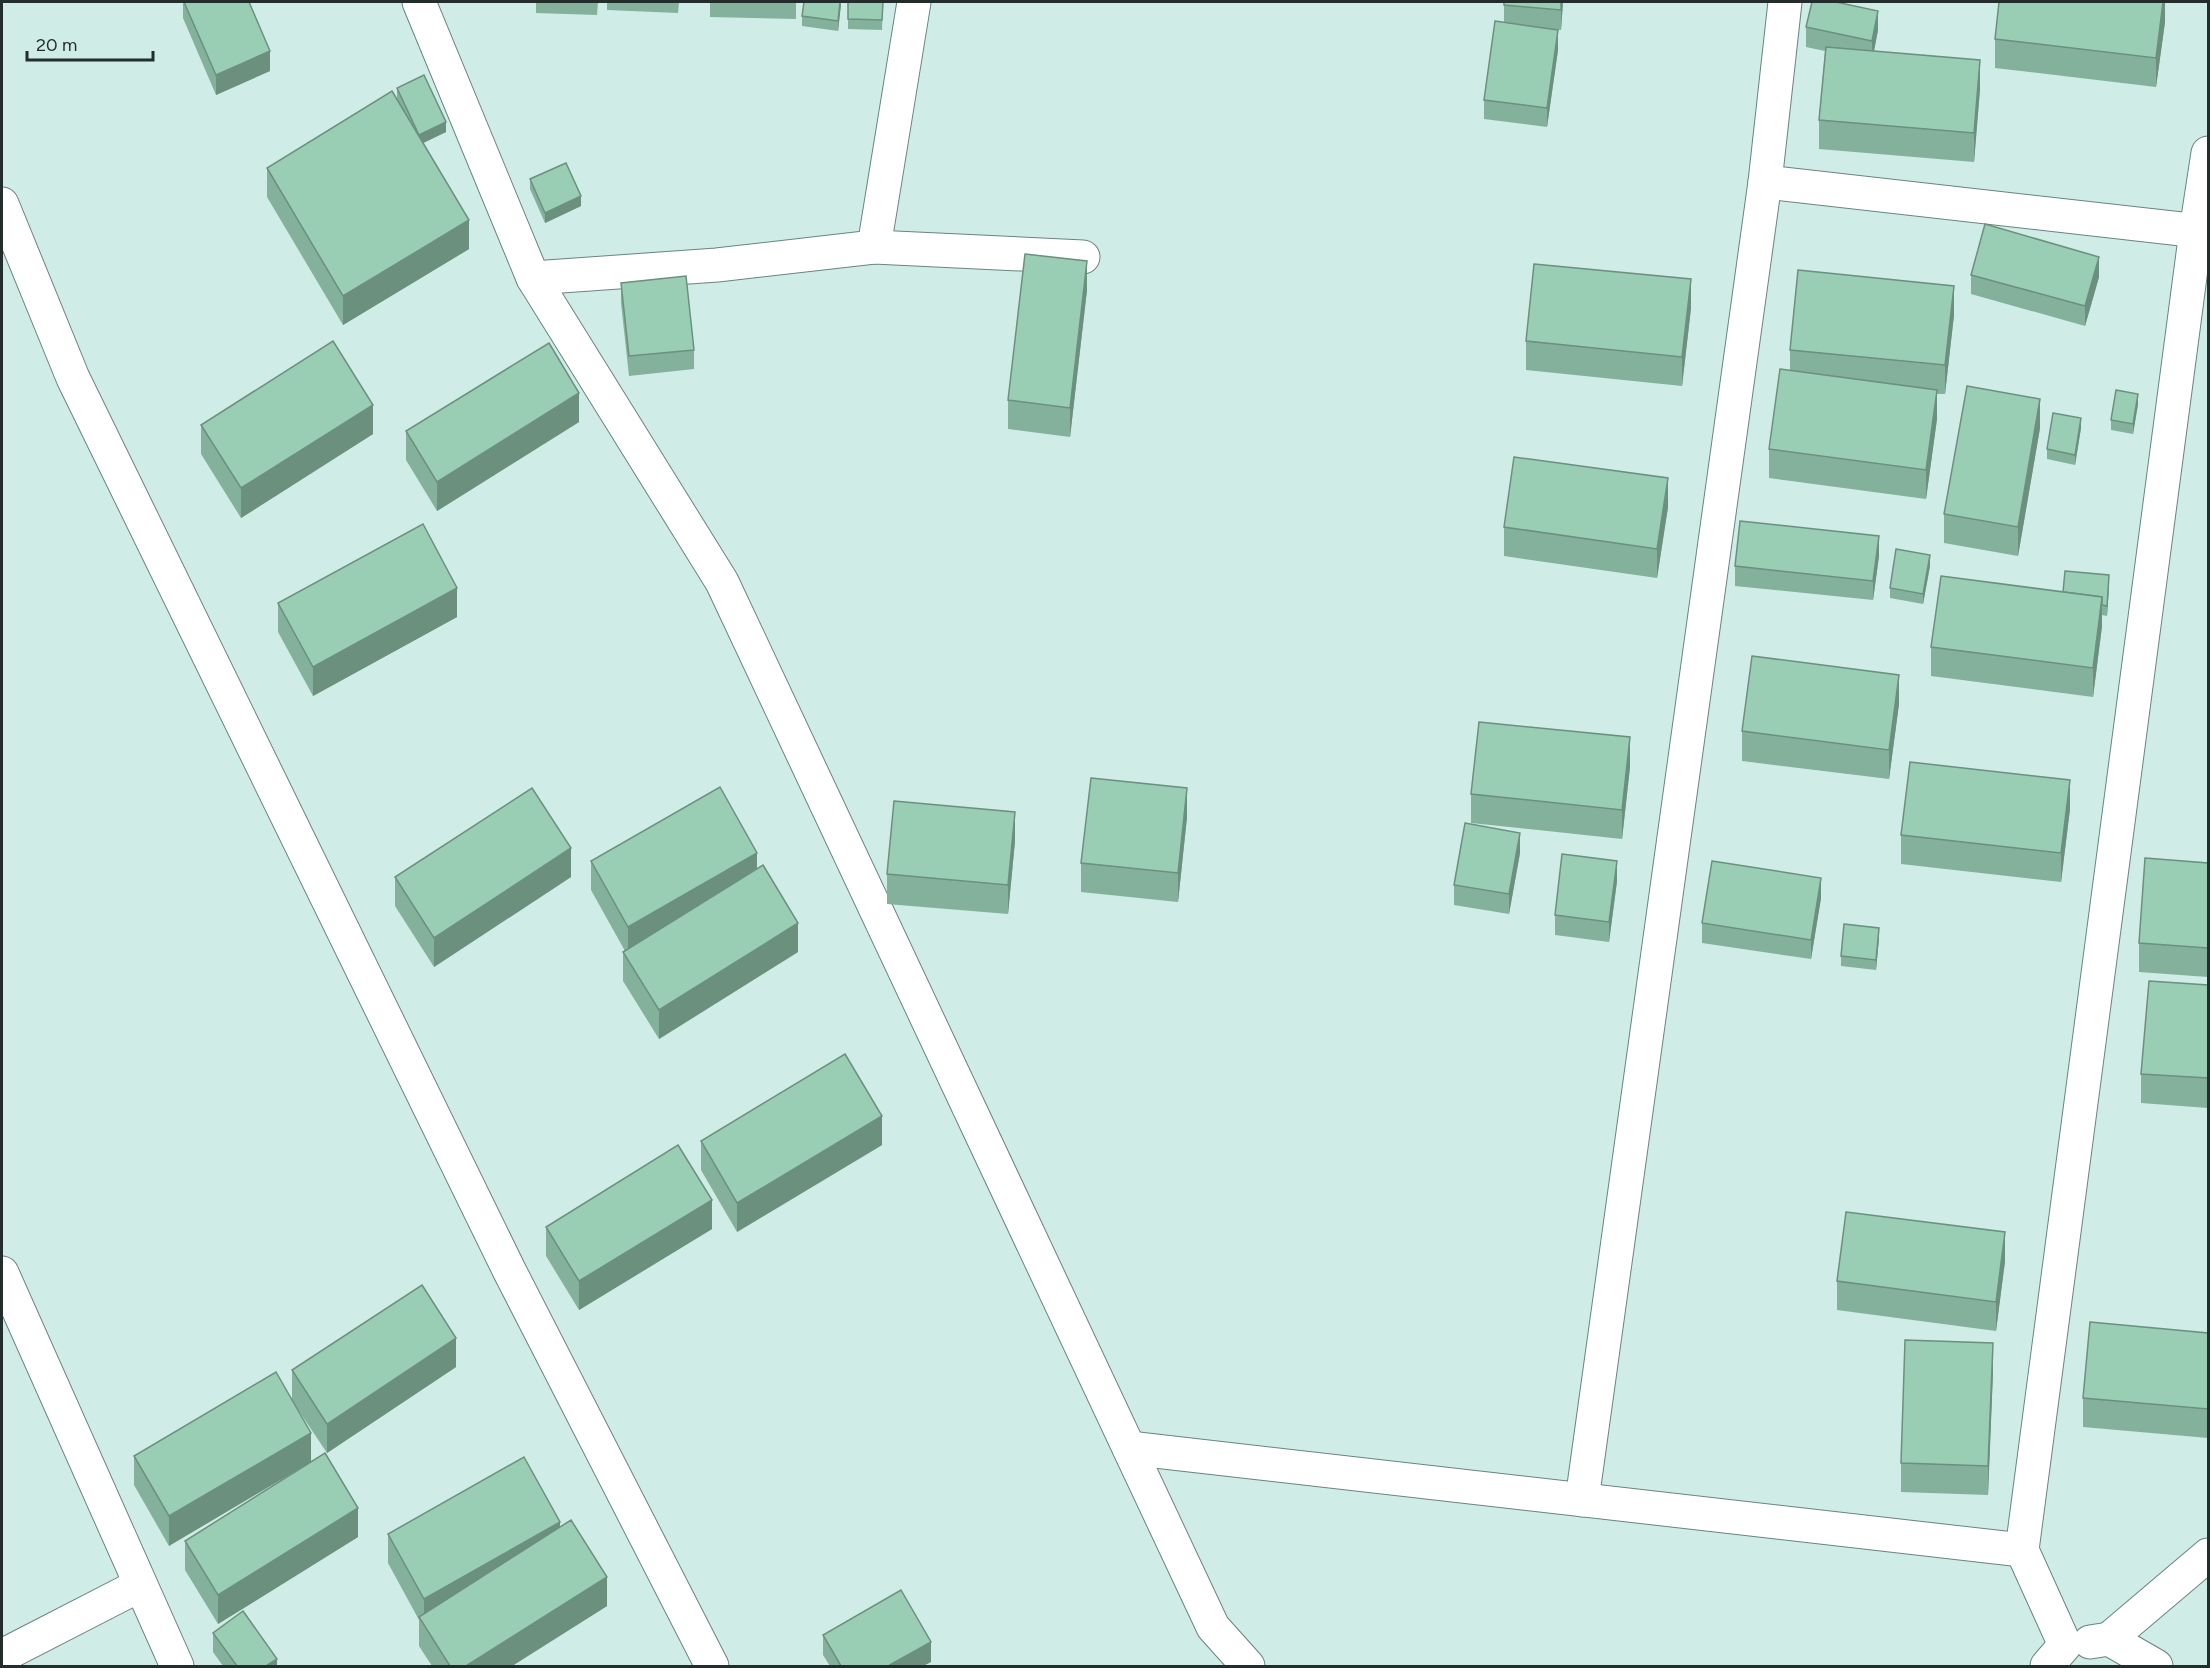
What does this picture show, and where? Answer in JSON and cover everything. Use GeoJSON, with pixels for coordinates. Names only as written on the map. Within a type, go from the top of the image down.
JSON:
{"type":"FeatureCollection","features":[{"type":"Feature","properties":{"kind":"street"},"geometry":{"type":"LineString","coordinates":[[419,2],[533,278],[722,582],[1213,1627],[1248,1666]]}},
{"type":"Feature","properties":{"kind":"street"},"geometry":{"type":"LineString","coordinates":[[874,247],[914,2]]}},
{"type":"Feature","properties":{"kind":"street"},"geometry":{"type":"LineString","coordinates":[[1582,1500],[1765,182],[1785,2]]}},
{"type":"Feature","properties":{"kind":"street"},"geometry":{"type":"LineString","coordinates":[[2208,153],[2202,232],[2022,1550],[2056,1656],[2109,1639],[2208,1554]]}},
{"type":"Feature","properties":{"kind":"street"},"geometry":{"type":"LineString","coordinates":[[1765,182],[2202,232]]}},
{"type":"Feature","properties":{"kind":"street"},"geometry":{"type":"LineString","coordinates":[[2,204],[73,378],[509,1270],[712,1666]]}},
{"type":"Feature","properties":{"kind":"street"},"geometry":{"type":"LineString","coordinates":[[533,278],[717,265],[874,247],[1083,257]]}},
{"type":"Feature","properties":{"kind":"street"},"geometry":{"type":"LineString","coordinates":[[2,1273],[177,1666]]}},
{"type":"Feature","properties":{"kind":"street"},"geometry":{"type":"LineString","coordinates":[[1129,1448],[2022,1550]]}},
{"type":"Feature","properties":{"kind":"street"},"geometry":{"type":"LineString","coordinates":[[2,1656],[140,1585]]}},
{"type":"Feature","properties":{"kind":"street"},"geometry":{"type":"LineString","coordinates":[[2109,1639],[2156,1666]]}},
{"type":"Feature","properties":{"kind":"building"},"geometry":{"type":"Polygon","coordinates":[[[184,2],[249,2],[270,51],[216,75],[184,2]]]}},
{"type":"Feature","properties":{"kind":"building"},"geometry":{"type":"Polygon","coordinates":[[[804,2],[840,2],[838,21],[802,16],[804,2]]]}},
{"type":"Feature","properties":{"kind":"building"},"geometry":{"type":"Polygon","coordinates":[[[848,2],[883,2],[882,20],[848,19],[848,2]]]}},
{"type":"Feature","properties":{"kind":"building"},"geometry":{"type":"Polygon","coordinates":[[[1504,2],[1561,2],[1561,10],[1504,5],[1504,2]]]}},
{"type":"Feature","properties":{"kind":"building"},"geometry":{"type":"Polygon","coordinates":[[[1812,2],[1836,2],[1878,11],[1872,41],[1806,27],[1812,2]]]}},
{"type":"Feature","properties":{"kind":"building"},"geometry":{"type":"Polygon","coordinates":[[[1999,2],[2163,2],[2156,58],[1995,39],[1999,2]]]}},
{"type":"Feature","properties":{"kind":"building"},"geometry":{"type":"Polygon","coordinates":[[[1495,21],[1558,30],[1547,108],[1484,100],[1495,21]]]}},
{"type":"Feature","properties":{"kind":"building"},"geometry":{"type":"Polygon","coordinates":[[[1826,47],[1980,60],[1974,133],[1819,120],[1826,47]]]}},
{"type":"Feature","properties":{"kind":"building"},"geometry":{"type":"Polygon","coordinates":[[[424,75],[446,122],[419,135],[397,88],[424,75]]]}},
{"type":"Feature","properties":{"kind":"building"},"geometry":{"type":"Polygon","coordinates":[[[392,91],[469,220],[343,296],[267,168],[392,91]]]}},
{"type":"Feature","properties":{"kind":"building"},"geometry":{"type":"Polygon","coordinates":[[[566,163],[581,196],[545,213],[530,179],[566,163]]]}},
{"type":"Feature","properties":{"kind":"building"},"geometry":{"type":"Polygon","coordinates":[[[1985,224],[2099,257],[2085,306],[1971,275],[1985,224]]]}},
{"type":"Feature","properties":{"kind":"building"},"geometry":{"type":"Polygon","coordinates":[[[1025,254],[1087,261],[1070,408],[1008,400],[1025,254]]]}},
{"type":"Feature","properties":{"kind":"building"},"geometry":{"type":"Polygon","coordinates":[[[1534,264],[1691,279],[1682,357],[1526,341],[1534,264]]]}},
{"type":"Feature","properties":{"kind":"building"},"geometry":{"type":"Polygon","coordinates":[[[1798,270],[1954,286],[1945,365],[1790,350],[1798,270]]]}},
{"type":"Feature","properties":{"kind":"building"},"geometry":{"type":"Polygon","coordinates":[[[686,276],[694,350],[629,356],[621,283],[686,276]]]}},
{"type":"Feature","properties":{"kind":"building"},"geometry":{"type":"Polygon","coordinates":[[[333,341],[373,405],[241,488],[201,425],[333,341]]]}},
{"type":"Feature","properties":{"kind":"building"},"geometry":{"type":"Polygon","coordinates":[[[549,343],[579,393],[437,482],[406,431],[549,343]]]}},
{"type":"Feature","properties":{"kind":"building"},"geometry":{"type":"Polygon","coordinates":[[[1780,369],[1937,390],[1926,470],[1769,449],[1780,369]]]}},
{"type":"Feature","properties":{"kind":"building"},"geometry":{"type":"Polygon","coordinates":[[[1967,386],[2040,399],[2018,527],[1944,514],[1967,386]]]}},
{"type":"Feature","properties":{"kind":"building"},"geometry":{"type":"Polygon","coordinates":[[[2116,390],[2138,394],[2133,424],[2111,420],[2116,390]]]}},
{"type":"Feature","properties":{"kind":"building"},"geometry":{"type":"Polygon","coordinates":[[[2053,413],[2081,418],[2075,455],[2047,449],[2053,413]]]}},
{"type":"Feature","properties":{"kind":"building"},"geometry":{"type":"Polygon","coordinates":[[[1514,457],[1668,478],[1657,549],[1504,527],[1514,457]]]}},
{"type":"Feature","properties":{"kind":"building"},"geometry":{"type":"Polygon","coordinates":[[[1740,521],[1879,536],[1873,581],[1735,566],[1740,521]]]}},
{"type":"Feature","properties":{"kind":"building"},"geometry":{"type":"Polygon","coordinates":[[[423,524],[457,588],[313,667],[278,603],[423,524]]]}},
{"type":"Feature","properties":{"kind":"building"},"geometry":{"type":"Polygon","coordinates":[[[1896,549],[1930,555],[1923,594],[1890,588],[1896,549]]]}},
{"type":"Feature","properties":{"kind":"building"},"geometry":{"type":"Polygon","coordinates":[[[2065,571],[2109,575],[2107,606],[2102,605],[2102,597],[2063,592],[2065,571]]]}},
{"type":"Feature","properties":{"kind":"building"},"geometry":{"type":"Polygon","coordinates":[[[1941,576],[2102,597],[2093,668],[1931,647],[1941,576]]]}},
{"type":"Feature","properties":{"kind":"building"},"geometry":{"type":"Polygon","coordinates":[[[1752,656],[1899,675],[1889,750],[1742,731],[1752,656]]]}},
{"type":"Feature","properties":{"kind":"building"},"geometry":{"type":"Polygon","coordinates":[[[1479,722],[1630,737],[1622,810],[1471,794],[1479,722]]]}},
{"type":"Feature","properties":{"kind":"building"},"geometry":{"type":"Polygon","coordinates":[[[1910,762],[2070,780],[2061,853],[1901,835],[1910,762]]]}},
{"type":"Feature","properties":{"kind":"building"},"geometry":{"type":"Polygon","coordinates":[[[1091,778],[1187,788],[1178,873],[1081,863],[1091,778]]]}},
{"type":"Feature","properties":{"kind":"building"},"geometry":{"type":"Polygon","coordinates":[[[720,787],[757,853],[628,927],[591,861],[720,787]]]}},
{"type":"Feature","properties":{"kind":"building"},"geometry":{"type":"Polygon","coordinates":[[[532,788],[571,848],[434,938],[395,877],[532,788]]]}},
{"type":"Feature","properties":{"kind":"building"},"geometry":{"type":"Polygon","coordinates":[[[894,801],[1015,812],[1008,885],[887,874],[894,801]]]}},
{"type":"Feature","properties":{"kind":"building"},"geometry":{"type":"Polygon","coordinates":[[[1465,823],[1520,833],[1509,894],[1454,885],[1465,823]]]}},
{"type":"Feature","properties":{"kind":"building"},"geometry":{"type":"Polygon","coordinates":[[[1562,854],[1617,861],[1609,922],[1555,915],[1562,854]]]}},
{"type":"Feature","properties":{"kind":"building"},"geometry":{"type":"Polygon","coordinates":[[[2145,858],[2208,863],[2208,948],[2139,943],[2145,858]]]}},
{"type":"Feature","properties":{"kind":"building"},"geometry":{"type":"Polygon","coordinates":[[[1712,861],[1821,878],[1811,940],[1702,923],[1712,861]]]}},
{"type":"Feature","properties":{"kind":"building"},"geometry":{"type":"Polygon","coordinates":[[[763,865],[798,923],[659,1010],[623,952],[763,865]]]}},
{"type":"Feature","properties":{"kind":"building"},"geometry":{"type":"Polygon","coordinates":[[[1844,924],[1879,928],[1876,960],[1841,956],[1844,924]]]}},
{"type":"Feature","properties":{"kind":"building"},"geometry":{"type":"Polygon","coordinates":[[[2149,981],[2208,985],[2208,1078],[2141,1074],[2149,981]]]}},
{"type":"Feature","properties":{"kind":"building"},"geometry":{"type":"Polygon","coordinates":[[[845,1054],[882,1116],[737,1203],[701,1141],[845,1054]]]}},
{"type":"Feature","properties":{"kind":"building"},"geometry":{"type":"Polygon","coordinates":[[[678,1145],[712,1200],[579,1281],[546,1227],[678,1145]]]}},
{"type":"Feature","properties":{"kind":"building"},"geometry":{"type":"Polygon","coordinates":[[[1846,1212],[2005,1232],[1996,1302],[1837,1281],[1846,1212]]]}},
{"type":"Feature","properties":{"kind":"building"},"geometry":{"type":"Polygon","coordinates":[[[422,1285],[456,1338],[327,1424],[292,1370],[422,1285]]]}},
{"type":"Feature","properties":{"kind":"building"},"geometry":{"type":"Polygon","coordinates":[[[2090,1322],[2208,1333],[2208,1409],[2083,1398],[2090,1322]]]}},
{"type":"Feature","properties":{"kind":"building"},"geometry":{"type":"Polygon","coordinates":[[[1905,1340],[1993,1343],[1988,1466],[1901,1463],[1905,1340]]]}},
{"type":"Feature","properties":{"kind":"building"},"geometry":{"type":"Polygon","coordinates":[[[276,1372],[311,1433],[169,1516],[134,1456],[276,1372]]]}},
{"type":"Feature","properties":{"kind":"building"},"geometry":{"type":"Polygon","coordinates":[[[325,1453],[358,1508],[218,1595],[185,1541],[325,1453]]]}},
{"type":"Feature","properties":{"kind":"building"},"geometry":{"type":"Polygon","coordinates":[[[524,1457],[560,1522],[424,1599],[388,1534],[524,1457]]]}},
{"type":"Feature","properties":{"kind":"building"},"geometry":{"type":"Polygon","coordinates":[[[571,1520],[607,1577],[466,1666],[450,1666],[419,1617],[571,1520]]]}},
{"type":"Feature","properties":{"kind":"building"},"geometry":{"type":"Polygon","coordinates":[[[901,1590],[931,1642],[888,1666],[841,1666],[823,1635],[901,1590]]]}},
{"type":"Feature","properties":{"kind":"building"},"geometry":{"type":"Polygon","coordinates":[[[243,1611],[277,1659],[266,1666],[237,1666],[213,1633],[243,1611]]]}}]}
